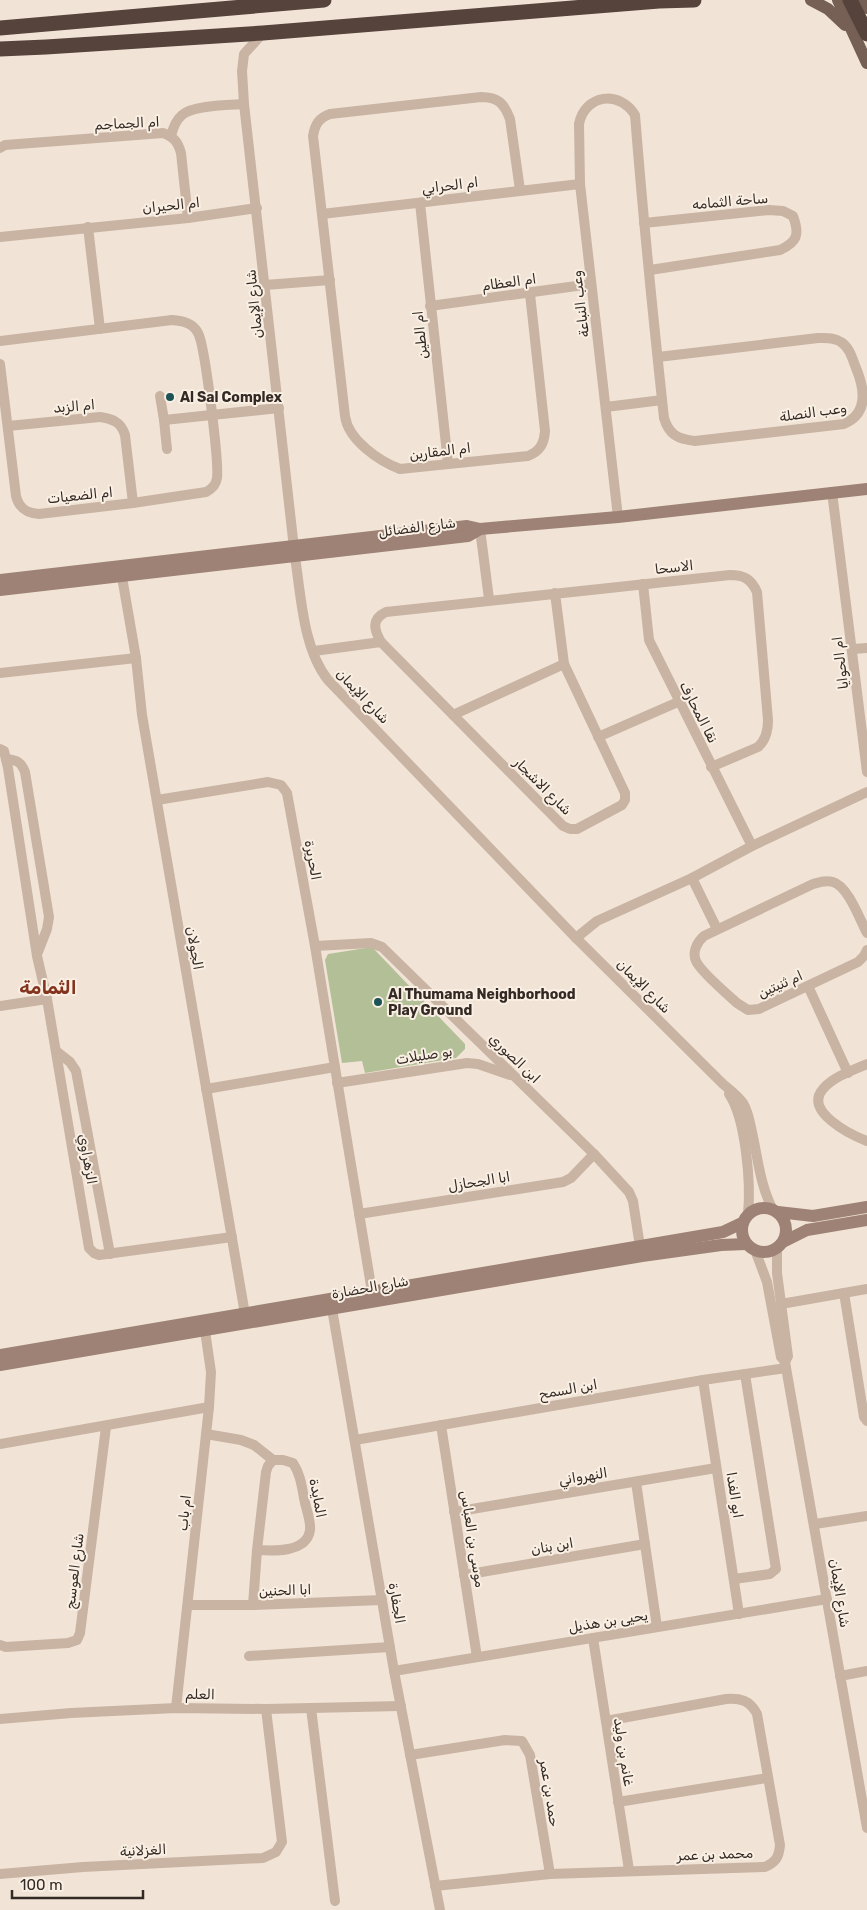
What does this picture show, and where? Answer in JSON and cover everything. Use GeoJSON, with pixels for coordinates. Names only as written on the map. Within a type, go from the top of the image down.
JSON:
{"type":"FeatureCollection","features":[{"type":"Feature","properties":{"kind":"highway"},"geometry":{"type":"LineString","coordinates":[[0,28],[324,0]]}},
{"type":"Feature","properties":{"kind":"highway"},"geometry":{"type":"LineString","coordinates":[[0,49],[263,33],[694,0]]}},
{"type":"Feature","properties":{"kind":"highway"},"geometry":{"type":"LineString","coordinates":[[850,0],[867,34]]}},
{"type":"Feature","properties":{"kind":"main road"},"geometry":{"type":"LineString","coordinates":[[812,0],[828,9],[852,32]]}},
{"type":"Feature","properties":{"kind":"main road"},"geometry":{"type":"LineString","coordinates":[[838,0],[867,63]]}},
{"type":"Feature","properties":{"kind":"main road"},"geometry":{"type":"LineString","coordinates":[[863,0],[867,8]]}},
{"type":"Feature","properties":{"kind":"street","name":"شارع الإيمان"},"geometry":{"type":"LineString","coordinates":[[263,33],[244,54],[242,71],[244,104],[295,552],[307,631],[322,672],[576,938],[744,1104],[750,1120],[763,1185],[767,1197],[776,1211]]}},
{"type":"Feature","properties":{"kind":"street","name":"ام المقارين"},"geometry":{"type":"LineString","coordinates":[[520,190],[510,119],[506,108],[500,101],[491,97],[330,114],[323,117],[314,128],[313,136],[345,416],[349,431],[354,438],[388,465],[400,469],[528,456],[541,448],[545,431],[530,294]]}},
{"type":"Feature","properties":{"kind":"street","name":"وعب النباعة"},"geometry":{"type":"LineString","coordinates":[[601,99],[593,101],[588,105],[581,116],[579,124],[580,184],[618,517]]}},
{"type":"Feature","properties":{"kind":"street","name":"وعب النصلة"},"geometry":{"type":"LineString","coordinates":[[601,99],[621,100],[631,108],[635,115],[644,224],[650,270],[658,357],[662,400],[666,428],[673,436],[682,440],[694,441],[844,424],[854,421],[866,407],[867,397],[848,348],[835,339],[818,338],[658,357]]}},
{"type":"Feature","properties":{"kind":"street"},"geometry":{"type":"LineString","coordinates":[[171,136],[174,124],[188,111],[244,104]]}},
{"type":"Feature","properties":{"kind":"street","name":"ام الجماجم"},"geometry":{"type":"LineString","coordinates":[[0,148],[5,145],[163,133],[171,136],[178,143],[181,153],[188,218]]}},
{"type":"Feature","properties":{"kind":"street","name":"ام الحرابي"},"geometry":{"type":"LineString","coordinates":[[322,214],[580,184]]}},
{"type":"Feature","properties":{"kind":"street","name":"ام الطين"},"geometry":{"type":"LineString","coordinates":[[420,203],[448,463]]}},
{"type":"Feature","properties":{"kind":"street","name":"ام الحيران"},"geometry":{"type":"LineString","coordinates":[[0,237],[188,218],[257,208]]}},
{"type":"Feature","properties":{"kind":"street","name":"ساحة الثمامه"},"geometry":{"type":"LineString","coordinates":[[644,224],[770,210],[783,211],[793,216],[797,226],[796,236],[792,244],[780,250],[650,270]]}},
{"type":"Feature","properties":{"kind":"street"},"geometry":{"type":"LineString","coordinates":[[88,227],[100,329]]}},
{"type":"Feature","properties":{"kind":"street"},"geometry":{"type":"LineString","coordinates":[[265,285],[330,280]]}},
{"type":"Feature","properties":{"kind":"street","name":"ام العظام"},"geometry":{"type":"LineString","coordinates":[[430,306],[530,294],[591,284]]}},
{"type":"Feature","properties":{"kind":"street","name":"ام الضعيات"},"geometry":{"type":"LineString","coordinates":[[0,340],[172,320],[184,321],[192,325],[202,340],[212,415],[217,475],[215,485],[206,492],[133,503],[39,514],[30,513],[22,509],[16,496],[0,364]]}},
{"type":"Feature","properties":{"kind":"street"},"geometry":{"type":"LineString","coordinates":[[160,396],[167,449]]}},
{"type":"Feature","properties":{"kind":"street"},"geometry":{"type":"LineString","coordinates":[[606,407],[662,400]]}},
{"type":"Feature","properties":{"kind":"street"},"geometry":{"type":"LineString","coordinates":[[164,420],[279,408]]}},
{"type":"Feature","properties":{"kind":"street","name":"ام الزبد"},"geometry":{"type":"LineString","coordinates":[[8,426],[100,417],[110,418],[117,422],[122,427],[125,435],[133,503]]}},
{"type":"Feature","properties":{"kind":"street","name":"شارع الفضائل"},"geometry":{"type":"LineString","coordinates":[[295,552],[468,536],[480,529],[618,517],[867,489]]}},
{"type":"Feature","properties":{"kind":"street","name":"ام الحوايا"},"geometry":{"type":"LineString","coordinates":[[832,492],[867,772]]}},
{"type":"Feature","properties":{"kind":"street"},"geometry":{"type":"LineString","coordinates":[[0,590],[236,564],[241,558],[295,552],[357,540],[467,526],[480,529],[489,599]]}},
{"type":"Feature","properties":{"kind":"street"},"geometry":{"type":"LineString","coordinates":[[0,580],[164,561],[295,552]]}},
{"type":"Feature","properties":{"kind":"street"},"geometry":{"type":"LineString","coordinates":[[122,577],[125,571],[158,566],[164,561]]}},
{"type":"Feature","properties":{"kind":"street","name":"الاسحا"},"geometry":{"type":"LineString","coordinates":[[381,642],[376,634],[375,627],[378,616],[386,612],[489,599],[730,574],[739,575],[754,584],[757,592],[768,720],[767,734],[763,743],[758,748],[711,766]]}},
{"type":"Feature","properties":{"kind":"street","name":"الجولان"},"geometry":{"type":"LineString","coordinates":[[122,577],[136,658],[142,715],[246,1318]]}},
{"type":"Feature","properties":{"kind":"street","name":"نقا المحارف"},"geometry":{"type":"LineString","coordinates":[[643,584],[646,630],[649,640],[678,702],[752,846]]}},
{"type":"Feature","properties":{"kind":"street","name":"شارع الاشجار"},"geometry":{"type":"LineString","coordinates":[[381,642],[563,826],[577,829],[622,805],[625,800],[625,793],[564,664],[555,593]]}},
{"type":"Feature","properties":{"kind":"street"},"geometry":{"type":"LineString","coordinates":[[314,651],[381,642]]}},
{"type":"Feature","properties":{"kind":"street"},"geometry":{"type":"LineString","coordinates":[[852,650],[867,648]]}},
{"type":"Feature","properties":{"kind":"street"},"geometry":{"type":"LineString","coordinates":[[0,673],[136,658]]}},
{"type":"Feature","properties":{"kind":"street"},"geometry":{"type":"LineString","coordinates":[[453,715],[564,664]]}},
{"type":"Feature","properties":{"kind":"street"},"geometry":{"type":"LineString","coordinates":[[598,737],[678,702]]}},
{"type":"Feature","properties":{"kind":"street","name":"الزهراوي"},"geometry":{"type":"LineString","coordinates":[[0,749],[4,751],[6,758],[37,956],[47,999],[89,1248],[94,1254],[99,1255],[232,1237]]}},
{"type":"Feature","properties":{"kind":"street","name":"الزهراوي"},"geometry":{"type":"LineString","coordinates":[[6,758],[16,760],[22,764],[26,772],[49,917],[47,929],[37,956]]}},
{"type":"Feature","properties":{"kind":"street","name":"الحريرة"},"geometry":{"type":"LineString","coordinates":[[157,800],[268,782],[281,785],[287,793],[315,946],[373,1297]]}},
{"type":"Feature","properties":{"kind":"street"},"geometry":{"type":"LineString","coordinates":[[576,938],[597,921],[692,878],[752,846],[867,792]]}},
{"type":"Feature","properties":{"kind":"street"},"geometry":{"type":"LineString","coordinates":[[692,878],[716,929]]}},
{"type":"Feature","properties":{"kind":"street","name":"ام ثنيتين"},"geometry":{"type":"LineString","coordinates":[[867,933],[848,896],[841,887],[833,882],[823,881],[716,929],[700,940],[694,953],[695,960],[699,966],[741,1007],[748,1010],[759,1009],[858,962],[867,950]]}},
{"type":"Feature","properties":{"kind":"street","name":"ابن الصوري"},"geometry":{"type":"LineString","coordinates":[[315,946],[371,942],[382,947],[594,1154],[629,1192],[633,1201],[641,1251]]}},
{"type":"Feature","properties":{"kind":"street"},"geometry":{"type":"LineString","coordinates":[[808,986],[848,1073]]}},
{"type":"Feature","properties":{"kind":"street"},"geometry":{"type":"LineString","coordinates":[[0,1006],[47,999]]}},
{"type":"Feature","properties":{"kind":"street","name":"الزهراوي"},"geometry":{"type":"LineString","coordinates":[[56,1051],[70,1062],[76,1072],[110,1254]]}},
{"type":"Feature","properties":{"kind":"street","name":"بو صليلات"},"geometry":{"type":"LineString","coordinates":[[337,1083],[467,1063],[478,1064],[514,1076]]}},
{"type":"Feature","properties":{"kind":"street"},"geometry":{"type":"LineString","coordinates":[[867,1064],[824,1088],[820,1093],[819,1108],[825,1116],[837,1125],[867,1141]]}},
{"type":"Feature","properties":{"kind":"street"},"geometry":{"type":"LineString","coordinates":[[206,1089],[335,1066]]}},
{"type":"Feature","properties":{"kind":"street","name":"شارع الإيمان"},"geometry":{"type":"LineString","coordinates":[[723,1084],[737,1110],[741,1126],[750,1189],[745,1218]]}},
{"type":"Feature","properties":{"kind":"street","name":"ابا الجحازل"},"geometry":{"type":"LineString","coordinates":[[359,1214],[563,1182],[571,1178],[594,1154]]}},
{"type":"Feature","properties":{"kind":"street"},"geometry":{"type":"LineString","coordinates":[[867,1207],[813,1216],[757,1208],[745,1218],[742,1234],[750,1247],[766,1252],[807,1230],[867,1220]]}},
{"type":"Feature","properties":{"kind":"street"},"geometry":{"type":"LineString","coordinates":[[776,1211],[785,1221],[786,1226],[780,1245]]}},
{"type":"Feature","properties":{"kind":"street","name":"شارع الحضارة"},"geometry":{"type":"LineString","coordinates":[[0,1365],[246,1318],[641,1251],[722,1232],[745,1218]]}},
{"type":"Feature","properties":{"kind":"street","name":"شارع الحضارة"},"geometry":{"type":"LineString","coordinates":[[641,1251],[721,1244],[750,1247]]}},
{"type":"Feature","properties":{"kind":"street","name":"شارع الإيمان"},"geometry":{"type":"LineString","coordinates":[[780,1245],[781,1304],[788,1356],[786,1365]]}},
{"type":"Feature","properties":{"kind":"street","name":"شارع الإيمان"},"geometry":{"type":"LineString","coordinates":[[750,1247],[767,1282],[781,1357],[786,1365],[867,1828]]}},
{"type":"Feature","properties":{"kind":"street"},"geometry":{"type":"LineString","coordinates":[[781,1304],[867,1289]]}},
{"type":"Feature","properties":{"kind":"street"},"geometry":{"type":"LineString","coordinates":[[844,1293],[864,1416],[867,1421]]}},
{"type":"Feature","properties":{"kind":"street","name":"الجفارة"},"geometry":{"type":"LineString","coordinates":[[331,1304],[394,1671],[440,1910]]}},
{"type":"Feature","properties":{"kind":"street","name":"شارع الحضارة"},"geometry":{"type":"LineString","coordinates":[[0,1355],[205,1326]]}},
{"type":"Feature","properties":{"kind":"street","name":"ام باب"},"geometry":{"type":"LineString","coordinates":[[176,1708],[209,1407],[211,1372],[205,1326]]}},
{"type":"Feature","properties":{"kind":"street","name":"ابن السمح"},"geometry":{"type":"LineString","coordinates":[[355,1440],[745,1374],[786,1365]]}},
{"type":"Feature","properties":{"kind":"street"},"geometry":{"type":"LineString","coordinates":[[856,1370],[867,1368]]}},
{"type":"Feature","properties":{"kind":"street"},"geometry":{"type":"LineString","coordinates":[[734,1579],[770,1574],[776,1569],[745,1374]]}},
{"type":"Feature","properties":{"kind":"street","name":"ابو الفدا"},"geometry":{"type":"LineString","coordinates":[[703,1380],[739,1614]]}},
{"type":"Feature","properties":{"kind":"street"},"geometry":{"type":"LineString","coordinates":[[0,1444],[106,1427],[209,1407]]}},
{"type":"Feature","properties":{"kind":"street","name":"موسى بن العباس"},"geometry":{"type":"LineString","coordinates":[[441,1425],[477,1657]]}},
{"type":"Feature","properties":{"kind":"street","name":"شارع العوسج"},"geometry":{"type":"LineString","coordinates":[[0,1645],[6,1647],[59,1644],[77,1640],[80,1633],[106,1427]]}},
{"type":"Feature","properties":{"kind":"street"},"geometry":{"type":"LineString","coordinates":[[206,1434],[241,1440],[254,1445],[273,1460],[266,1472],[253,1605]]}},
{"type":"Feature","properties":{"kind":"street","name":"المايدة"},"geometry":{"type":"LineString","coordinates":[[257,1550],[279,1551],[298,1546],[306,1540],[310,1529],[299,1471],[293,1463],[273,1460]]}},
{"type":"Feature","properties":{"kind":"street","name":"النهرواني"},"geometry":{"type":"LineString","coordinates":[[454,1512],[716,1468]]}},
{"type":"Feature","properties":{"kind":"street"},"geometry":{"type":"LineString","coordinates":[[636,1482],[657,1627]]}},
{"type":"Feature","properties":{"kind":"street"},"geometry":{"type":"LineString","coordinates":[[815,1524],[867,1516]]}},
{"type":"Feature","properties":{"kind":"street","name":"ابن بنان"},"geometry":{"type":"LineString","coordinates":[[464,1575],[645,1544]]}},
{"type":"Feature","properties":{"kind":"street","name":"يحيى بن هذيل"},"geometry":{"type":"LineString","coordinates":[[394,1671],[826,1599]]}},
{"type":"Feature","properties":{"kind":"street","name":"ابا الحنين"},"geometry":{"type":"LineString","coordinates":[[188,1605],[253,1605],[382,1600]]}},
{"type":"Feature","properties":{"kind":"street","name":"غانم بن وليد"},"geometry":{"type":"LineString","coordinates":[[593,1638],[629,1870]]}},
{"type":"Feature","properties":{"kind":"street"},"geometry":{"type":"LineString","coordinates":[[249,1656],[390,1647]]}},
{"type":"Feature","properties":{"kind":"street"},"geometry":{"type":"LineString","coordinates":[[840,1676],[867,1671]]}},
{"type":"Feature","properties":{"kind":"street","name":"محمد بن عمر"},"geometry":{"type":"LineString","coordinates":[[435,1886],[550,1874],[765,1867],[772,1864],[779,1854],[780,1845],[757,1714],[753,1706],[738,1698],[726,1699],[606,1721]]}},
{"type":"Feature","properties":{"kind":"street","name":"العلم"},"geometry":{"type":"LineString","coordinates":[[0,1718],[176,1708],[266,1709],[401,1706]]}},
{"type":"Feature","properties":{"kind":"street"},"geometry":{"type":"LineString","coordinates":[[311,1708],[335,1901]]}},
{"type":"Feature","properties":{"kind":"street","name":"الغزلانية"},"geometry":{"type":"LineString","coordinates":[[0,1874],[83,1867],[263,1858],[276,1852],[282,1842],[266,1709]]}},
{"type":"Feature","properties":{"kind":"street","name":"حمد بن عمر"},"geometry":{"type":"LineString","coordinates":[[410,1754],[505,1740],[515,1739],[522,1741],[530,1756],[550,1874]]}},
{"type":"Feature","properties":{"kind":"street"},"geometry":{"type":"LineString","coordinates":[[618,1802],[767,1778]]}},
{"type":"Feature","properties":{"kind":"green space","name":"Al Thumama Neighborhood Play Ground"},"geometry":{"type":"Polygon","coordinates":[[[372,947],[465,1044],[465,1049],[456,1058],[365,1073],[362,1061],[342,1063],[325,960],[328,954],[372,947]]]}},
{"type":"Feature","properties":{"kind":"place","name":"Al Sal Complex"},"geometry":{"type":"Point","coordinates":[170,397]}},
{"type":"Feature","properties":{"kind":"place","name":"Al Thumama Neighborhood Play Ground"},"geometry":{"type":"Point","coordinates":[378,1002]}},
{"type":"Feature","properties":{"kind":"district","name":"الثمامة"},"geometry":{"type":"Point","coordinates":[48,987]}}]}
